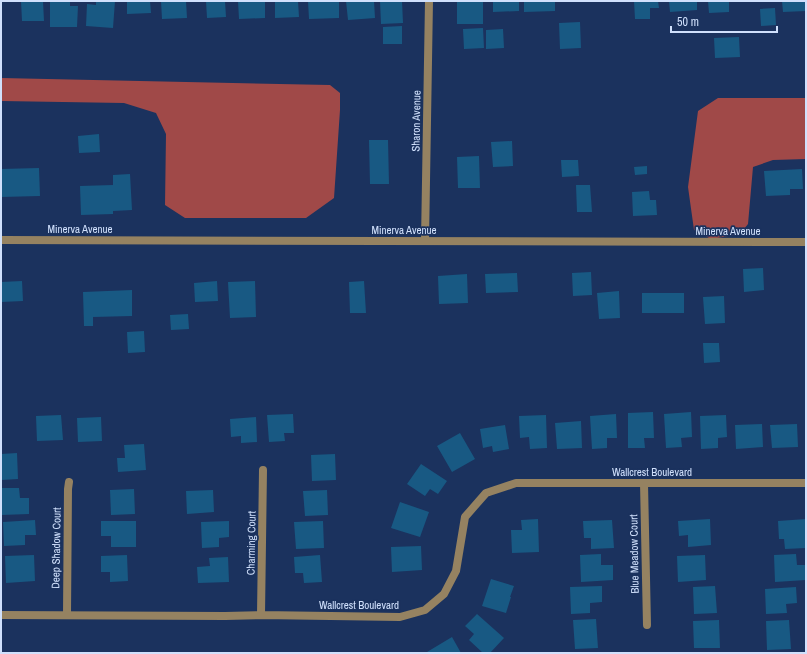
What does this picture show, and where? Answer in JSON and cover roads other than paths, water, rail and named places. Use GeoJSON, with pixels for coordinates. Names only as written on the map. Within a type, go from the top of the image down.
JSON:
{"type":"FeatureCollection","features":[{"type":"Feature","properties":{"kind":"street","name":"Sharon Avenue"},"geometry":{"type":"LineString","coordinates":[[425,241],[429,1]]}},
{"type":"Feature","properties":{"kind":"street","name":"Minerva Avenue"},"geometry":{"type":"LineString","coordinates":[[1,240],[806,242]]}},
{"type":"Feature","properties":{"kind":"street","name":"Charming Court"},"geometry":{"type":"LineString","coordinates":[[261,616],[263,470]]}},
{"type":"Feature","properties":{"kind":"street","name":"Deep Shadow Court"},"geometry":{"type":"LineString","coordinates":[[66,615],[68,497],[70,482]]}},
{"type":"Feature","properties":{"kind":"street","name":"Wallcrest Boulevard"},"geometry":{"type":"LineString","coordinates":[[1,615],[400,617],[425,610],[444,594],[456,571],[465,517],[486,493],[516,483],[806,483]]}},
{"type":"Feature","properties":{"kind":"street","name":"Blue Meadow Court"},"geometry":{"type":"LineString","coordinates":[[644,483],[647,625]]}}]}
